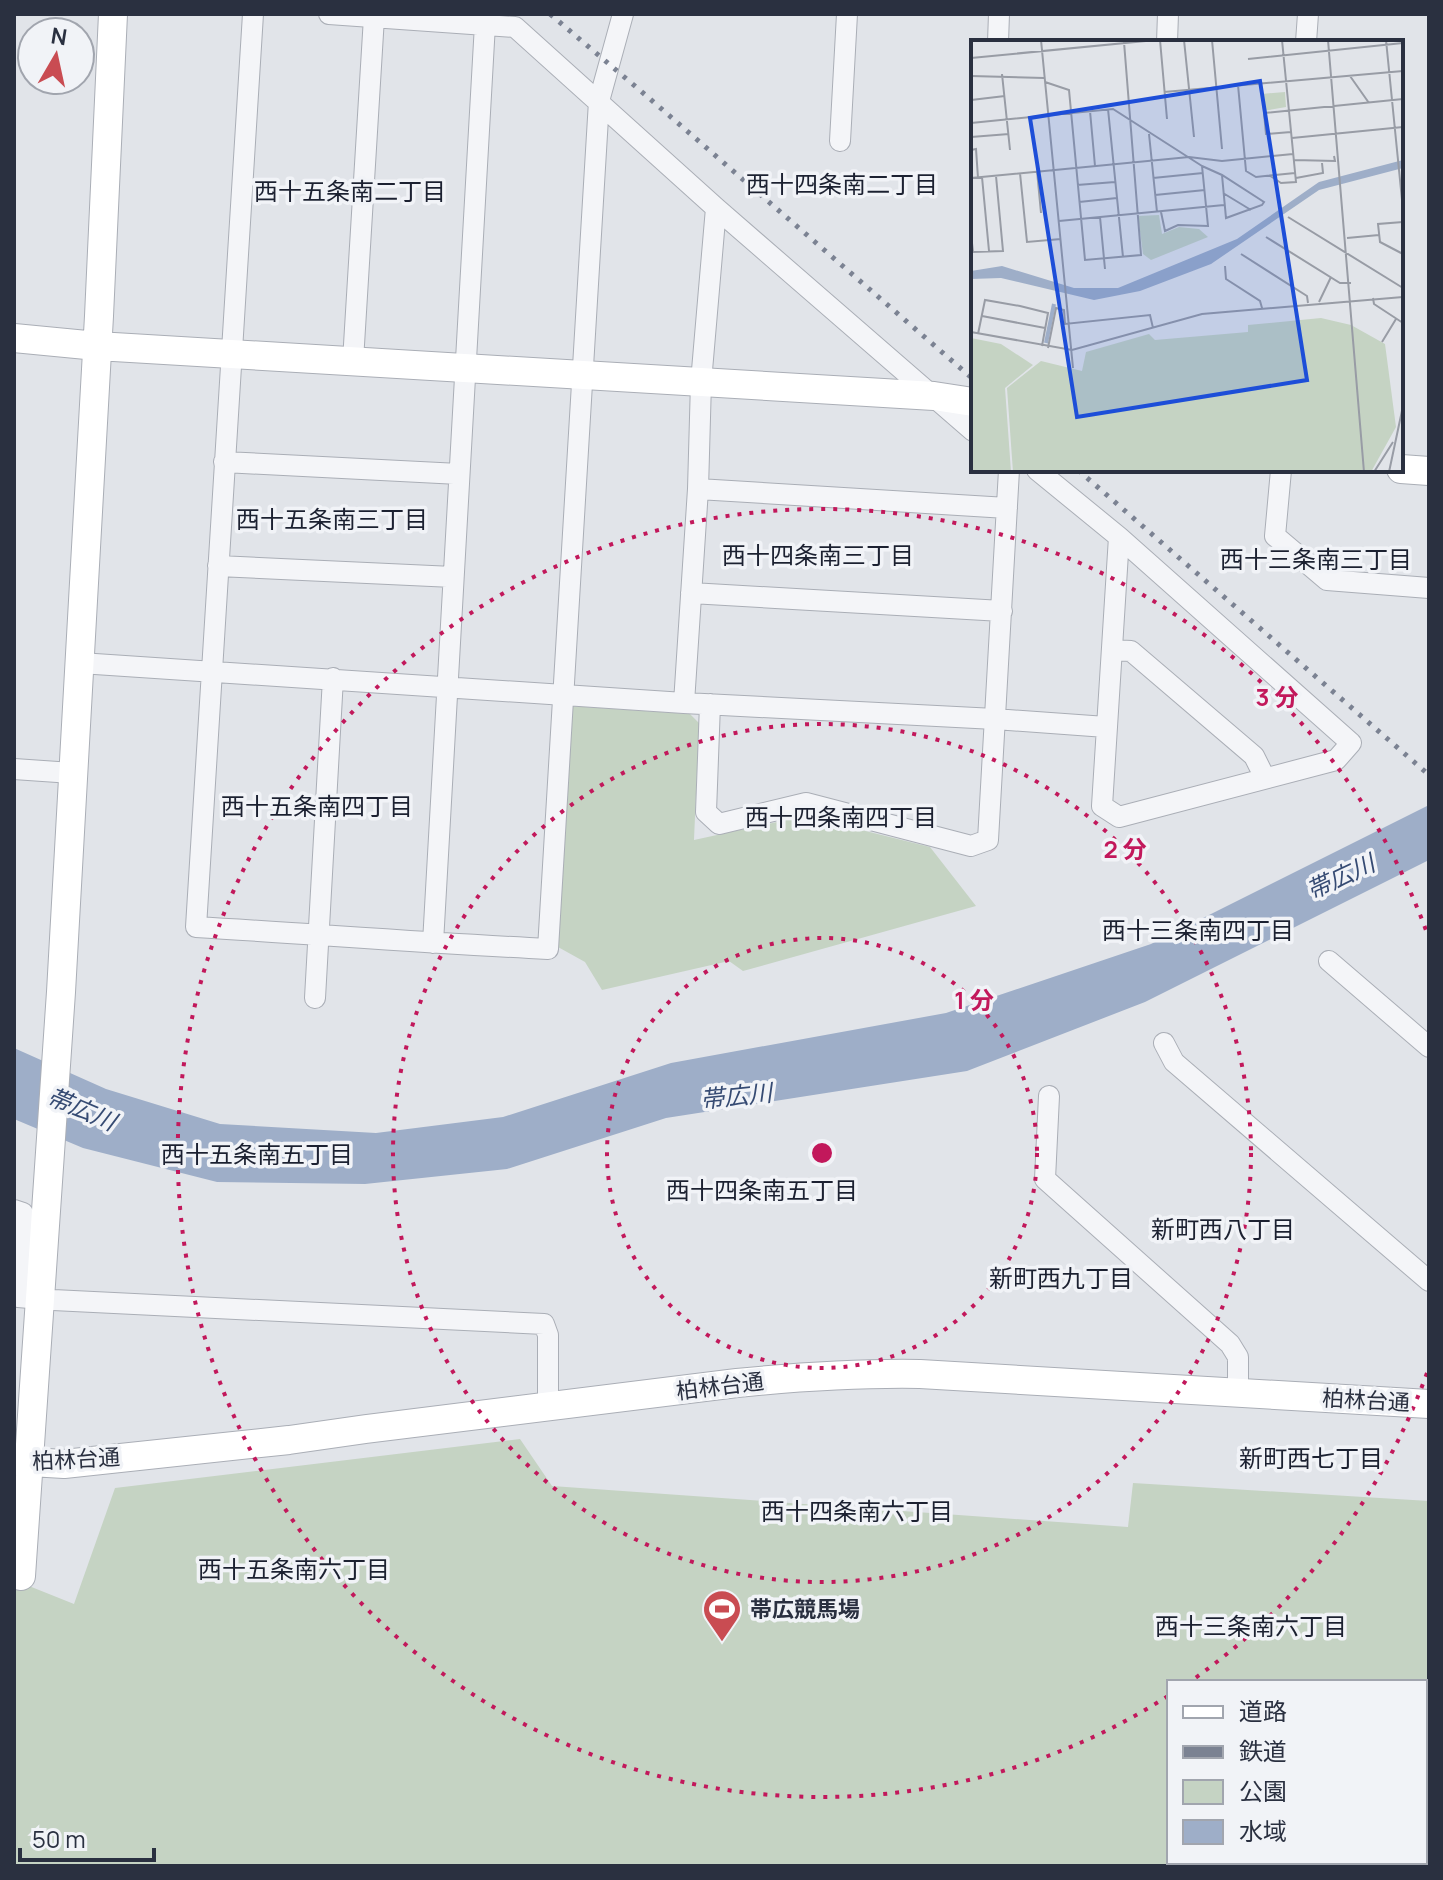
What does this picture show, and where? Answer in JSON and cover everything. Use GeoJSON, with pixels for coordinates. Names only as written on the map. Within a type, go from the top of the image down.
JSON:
{"type":"FeatureCollection","features":[{"type":"Feature","properties":{"kind":"street"},"geometry":{"type":"LineString","coordinates":[[21,1576],[26,1494],[22,1462],[41,1299],[61,992],[113,14]]}},
{"type":"Feature","properties":{"kind":"street"},"geometry":{"type":"LineString","coordinates":[[253,14],[196,927],[548,949],[599,101],[623,14]]}},
{"type":"Feature","properties":{"kind":"street"},"geometry":{"type":"LineString","coordinates":[[329,14],[515,27],[716,208],[971,429]]}},
{"type":"Feature","properties":{"kind":"street"},"geometry":{"type":"LineString","coordinates":[[840,141],[847,14]]}},
{"type":"Feature","properties":{"kind":"street"},"geometry":{"type":"LineString","coordinates":[[998,40],[999,14]]}},
{"type":"Feature","properties":{"kind":"street"},"geometry":{"type":"LineString","coordinates":[[1167,40],[1168,14]]}},
{"type":"Feature","properties":{"kind":"street"},"geometry":{"type":"LineString","coordinates":[[1306,40],[1308,14]]}},
{"type":"Feature","properties":{"kind":"street"},"geometry":{"type":"LineString","coordinates":[[353,361],[374,17]]}},
{"type":"Feature","properties":{"kind":"street"},"geometry":{"type":"LineString","coordinates":[[433,943],[485,24]]}},
{"type":"Feature","properties":{"kind":"street"},"geometry":{"type":"LineString","coordinates":[[684,703],[698,489],[701,382],[716,208]]}},
{"type":"Feature","properties":{"kind":"street"},"geometry":{"type":"LineString","coordinates":[[14,338],[97,346],[934,396],[971,402]]}},
{"type":"Feature","properties":{"kind":"street"},"geometry":{"type":"LineString","coordinates":[[224,462],[459,474]]}},
{"type":"Feature","properties":{"kind":"street"},"geometry":{"type":"LineString","coordinates":[[1403,469],[1429,471]]}},
{"type":"Feature","properties":{"kind":"street"},"geometry":{"type":"LineString","coordinates":[[710,704],[706,812],[719,824],[806,803],[971,846],[988,840],[1009,472]]}},
{"type":"Feature","properties":{"kind":"street"},"geometry":{"type":"LineString","coordinates":[[1039,472],[1119,537],[1351,743],[1336,760],[1119,817],[1102,806],[1119,537]]}},
{"type":"Feature","properties":{"kind":"street"},"geometry":{"type":"LineString","coordinates":[[1281,472],[1275,536],[1327,580],[1419,587],[1429,604]]}},
{"type":"Feature","properties":{"kind":"street"},"geometry":{"type":"LineString","coordinates":[[698,489],[1007,508]]}},
{"type":"Feature","properties":{"kind":"street"},"geometry":{"type":"LineString","coordinates":[[218,566],[453,577]]}},
{"type":"Feature","properties":{"kind":"street"},"geometry":{"type":"LineString","coordinates":[[691,593],[1002,611]]}},
{"type":"Feature","properties":{"kind":"street"},"geometry":{"type":"LineString","coordinates":[[1112,650],[1131,651],[1254,756],[1265,778]]}},
{"type":"Feature","properties":{"kind":"street"},"geometry":{"type":"LineString","coordinates":[[80,663],[1106,727]]}},
{"type":"Feature","properties":{"kind":"street"},"geometry":{"type":"LineString","coordinates":[[315,998],[333,678]]}},
{"type":"Feature","properties":{"kind":"street"},"geometry":{"type":"LineString","coordinates":[[14,769],[72,773]]}},
{"type":"Feature","properties":{"kind":"street"},"geometry":{"type":"LineString","coordinates":[[1329,961],[1429,1047]]}},
{"type":"Feature","properties":{"kind":"street"},"geometry":{"type":"LineString","coordinates":[[1164,1043],[1174,1062],[1429,1281]]}},
{"type":"Feature","properties":{"kind":"street"},"geometry":{"type":"LineString","coordinates":[[1049,1096],[1045,1179],[1230,1344],[1238,1357],[1238,1394]]}},
{"type":"Feature","properties":{"kind":"street"},"geometry":{"type":"LineString","coordinates":[[14,1210],[23,1213],[18,1297],[544,1324],[548,1335],[548,1406]]}},
{"type":"Feature","properties":{"kind":"street","name":"柏林台通"},"geometry":{"type":"LineString","coordinates":[[22,1462],[64,1464],[289,1440],[797,1377],[864,1373],[1429,1404]]}},
{"type":"Feature","properties":{"kind":"green space"},"geometry":{"type":"Polygon","coordinates":[[[569,706],[690,714],[699,723],[694,840],[805,816],[930,847],[976,906],[743,971],[729,961],[602,990],[585,962],[558,947],[569,706]]]}},
{"type":"Feature","properties":{"kind":"green space","name":"帯広競馬場"},"geometry":{"type":"Polygon","coordinates":[[[520,1439],[552,1486],[1128,1527],[1133,1483],[1429,1501],[1429,1866],[14,1866],[14,1580],[74,1604],[115,1488],[520,1439]]]}},
{"type":"Feature","properties":{"kind":"water","name":"帯広川"},"geometry":{"type":"Polygon","coordinates":[[[1429,805],[1429,860],[1145,1002],[967,1071],[666,1118],[507,1169],[365,1184],[217,1182],[83,1148],[14,1119],[14,1048],[106,1089],[220,1124],[376,1133],[503,1117],[671,1063],[946,1013],[1151,944],[1429,805]]]}},
{"type":"Feature","properties":{"kind":"railway"},"geometry":{"type":"LineString","coordinates":[[550,14],[971,377]]}},
{"type":"Feature","properties":{"kind":"railway"},"geometry":{"type":"LineString","coordinates":[[1080,472],[1429,775]]}},
{"type":"Feature","properties":{"kind":"place","name":"帯広競馬場"},"geometry":{"type":"Point","coordinates":[722,1643]}},
{"type":"Feature","properties":{"kind":"district","name":"西十四条南二丁目"},"geometry":{"type":"Point","coordinates":[842,183]}},
{"type":"Feature","properties":{"kind":"district","name":"西十五条南二丁目"},"geometry":{"type":"Point","coordinates":[350,190]}},
{"type":"Feature","properties":{"kind":"district","name":"西十五条南三丁目"},"geometry":{"type":"Point","coordinates":[332,518]}},
{"type":"Feature","properties":{"kind":"district","name":"西十四条南三丁目"},"geometry":{"type":"Point","coordinates":[818,554]}},
{"type":"Feature","properties":{"kind":"district","name":"西十三条南三丁目"},"geometry":{"type":"Point","coordinates":[1316,558]}},
{"type":"Feature","properties":{"kind":"district","name":"西十五条南四丁目"},"geometry":{"type":"Point","coordinates":[317,805]}},
{"type":"Feature","properties":{"kind":"district","name":"西十四条南四丁目"},"geometry":{"type":"Point","coordinates":[841,816]}},
{"type":"Feature","properties":{"kind":"district","name":"西十三条南四丁目"},"geometry":{"type":"Point","coordinates":[1198,929]}},
{"type":"Feature","properties":{"kind":"district","name":"西十五条南五丁目"},"geometry":{"type":"Point","coordinates":[257,1153]}},
{"type":"Feature","properties":{"kind":"district","name":"西十四条南五丁目"},"geometry":{"type":"Point","coordinates":[762,1189]}},
{"type":"Feature","properties":{"kind":"district","name":"新町西八丁目"},"geometry":{"type":"Point","coordinates":[1223,1228]}},
{"type":"Feature","properties":{"kind":"district","name":"新町西九丁目"},"geometry":{"type":"Point","coordinates":[1061,1277]}},
{"type":"Feature","properties":{"kind":"district","name":"新町西七丁目"},"geometry":{"type":"Point","coordinates":[1311,1457]}},
{"type":"Feature","properties":{"kind":"district","name":"西十四条南六丁目"},"geometry":{"type":"Point","coordinates":[857,1510]}},
{"type":"Feature","properties":{"kind":"district","name":"西十五条南六丁目"},"geometry":{"type":"Point","coordinates":[294,1568]}},
{"type":"Feature","properties":{"kind":"district","name":"西十三条南六丁目"},"geometry":{"type":"Point","coordinates":[1251,1625]}}]}
